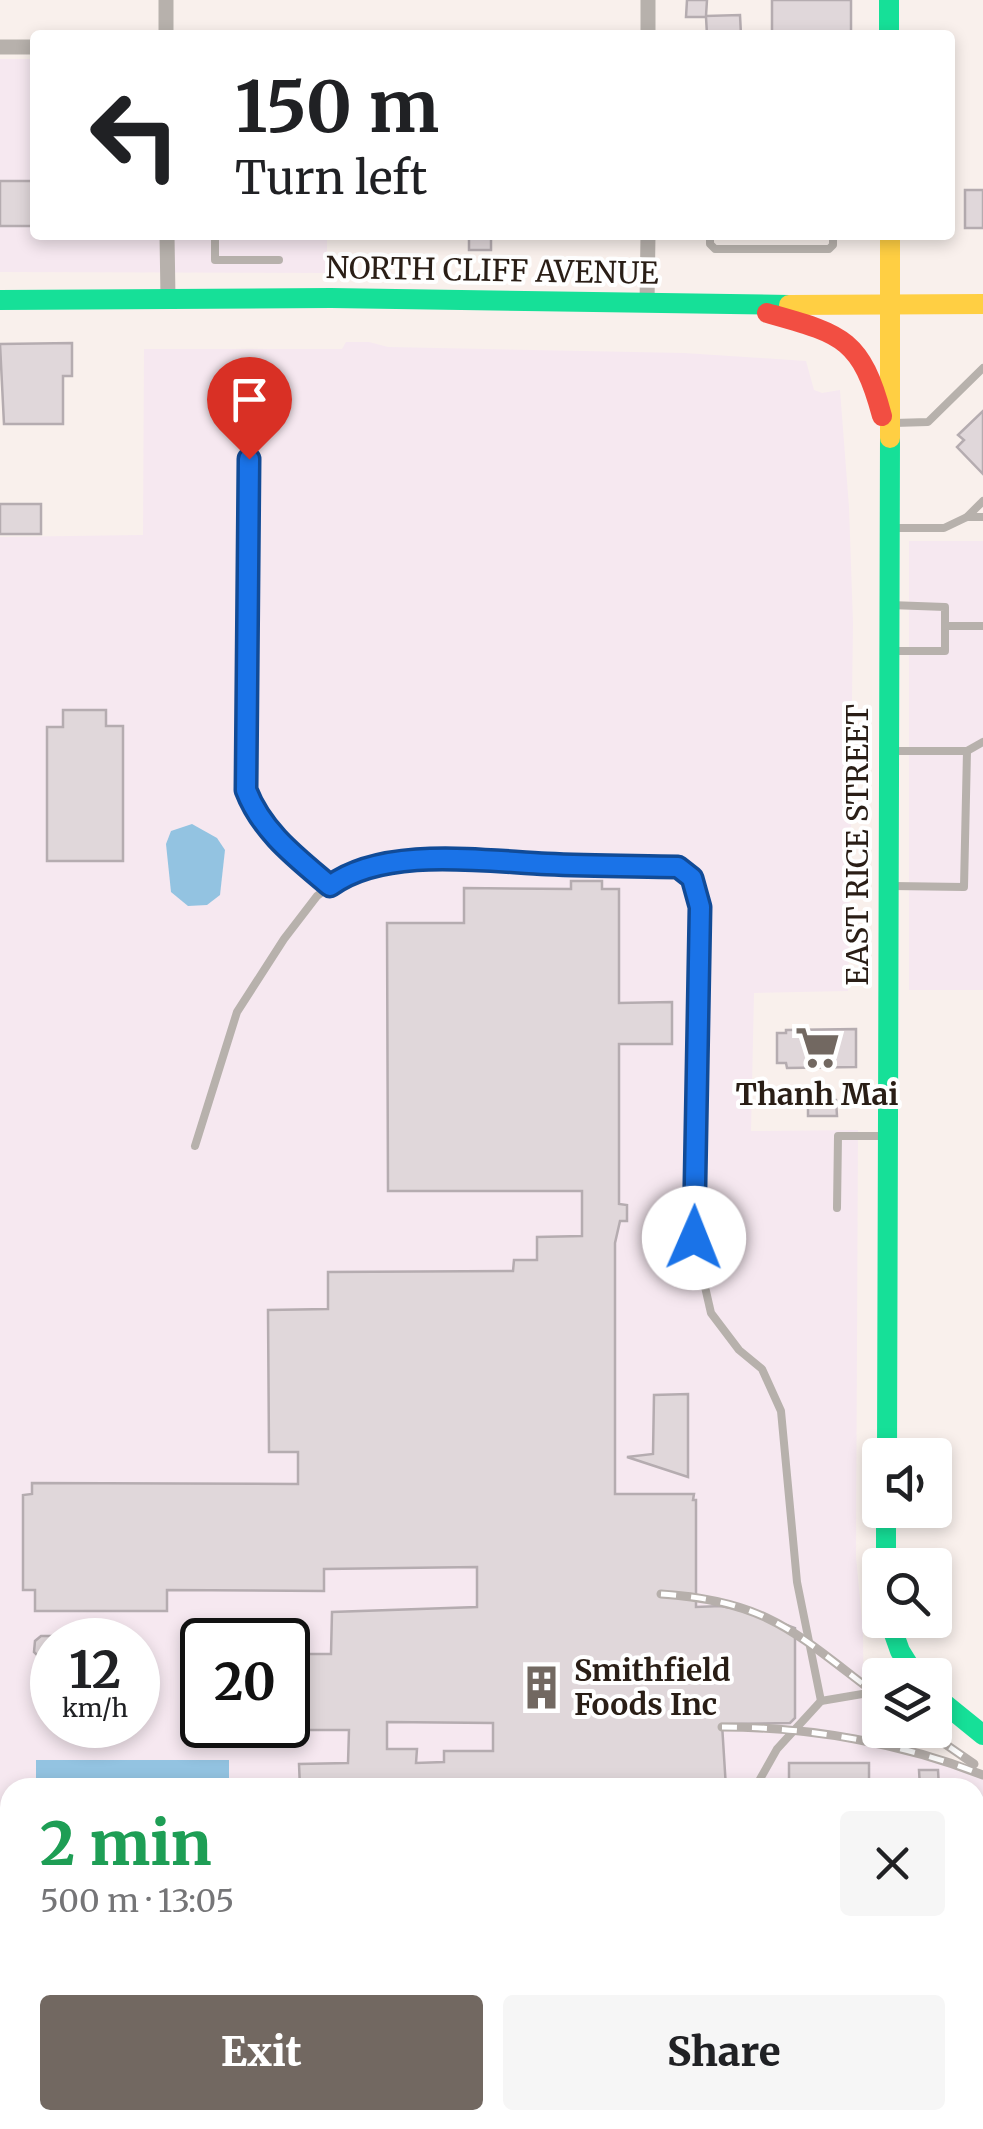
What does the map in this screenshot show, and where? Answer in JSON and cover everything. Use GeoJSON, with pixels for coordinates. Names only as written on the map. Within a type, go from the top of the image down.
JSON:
{"type":"FeatureCollection","features":[{"type":"Feature","properties":{"kind":"street"},"geometry":{"type":"LineString","coordinates":[[166,0],[166,30]]}},
{"type":"Feature","properties":{"kind":"street"},"geometry":{"type":"LineString","coordinates":[[648,0],[648,30]]}},
{"type":"Feature","properties":{"kind":"street"},"geometry":{"type":"LineString","coordinates":[[889,0],[889,30]]}},
{"type":"Feature","properties":{"kind":"street"},"geometry":{"type":"LineString","coordinates":[[0,47],[30,47]]}},
{"type":"Feature","properties":{"kind":"street"},"geometry":{"type":"LineString","coordinates":[[167,240],[168,298]]}},
{"type":"Feature","properties":{"kind":"street"},"geometry":{"type":"LineString","coordinates":[[648,240],[648,304]]}},
{"type":"Feature","properties":{"kind":"street","name":"EAST RICE STREET"},"geometry":{"type":"LineString","coordinates":[[886,1438],[890,240]]}},
{"type":"Feature","properties":{"kind":"street","name":"NORTH CLIFF AVENUE"},"geometry":{"type":"LineString","coordinates":[[0,300],[983,304]]}},
{"type":"Feature","properties":{"kind":"street"},"geometry":{"type":"LineString","coordinates":[[741,305],[832,332],[859,351],[871,374],[889,450]]}},
{"type":"Feature","properties":{"kind":"street"},"geometry":{"type":"LineString","coordinates":[[952,1710],[983,1735]]}},
{"type":"Feature","properties":{"kind":"lane"},"geometry":{"type":"LineString","coordinates":[[215,240],[215,260],[280,260]]}},
{"type":"Feature","properties":{"kind":"lane"},"geometry":{"type":"LineString","coordinates":[[710,240],[715,249],[829,249],[833,240]]}},
{"type":"Feature","properties":{"kind":"lane"},"geometry":{"type":"LineString","coordinates":[[889,423],[928,422],[983,368]]}},
{"type":"Feature","properties":{"kind":"lane"},"geometry":{"type":"LineString","coordinates":[[250,386],[246,790],[256,817],[330,886]]}},
{"type":"Feature","properties":{"kind":"lane"},"geometry":{"type":"LineString","coordinates":[[889,528],[944,528],[967,517],[983,501]]}},
{"type":"Feature","properties":{"kind":"lane"},"geometry":{"type":"LineString","coordinates":[[967,517],[983,516]]}},
{"type":"Feature","properties":{"kind":"lane"},"geometry":{"type":"LineString","coordinates":[[889,605],[946,607],[945,651],[889,651]]}},
{"type":"Feature","properties":{"kind":"lane"},"geometry":{"type":"LineString","coordinates":[[945,626],[983,626]]}},
{"type":"Feature","properties":{"kind":"lane"},"geometry":{"type":"LineString","coordinates":[[888,751],[967,751],[983,742]]}},
{"type":"Feature","properties":{"kind":"lane"},"geometry":{"type":"LineString","coordinates":[[888,886],[964,887],[967,751]]}},
{"type":"Feature","properties":{"kind":"lane"},"geometry":{"type":"LineString","coordinates":[[195,1146],[238,1012],[284,940],[318,896],[346,874],[388,864],[440,859],[678,867],[692,878],[700,907],[694,1238],[711,1313],[740,1350],[762,1369],[782,1411],[797,1582],[821,1700]]}},
{"type":"Feature","properties":{"kind":"lane"},"geometry":{"type":"LineString","coordinates":[[837,1208],[838,1136],[888,1136]]}},
{"type":"Feature","properties":{"kind":"lane"},"geometry":{"type":"LineString","coordinates":[[761,1778],[777,1749],[821,1700],[862,1693]]}},
{"type":"Feature","properties":{"kind":"shaded area"},"geometry":{"type":"Polygon","coordinates":[[[0,59],[30,59],[30,240],[327,240],[327,273],[0,272],[0,59]]]}},
{"type":"Feature","properties":{"kind":"shaded area"},"geometry":{"type":"Polygon","coordinates":[[[346,342],[369,342],[388,347],[684,353],[806,361],[814,390],[840,390],[853,623],[851,771],[847,784],[851,825],[848,991],[754,993],[751,1131],[858,1130],[856,1557],[863,1638],[862,1748],[889,1748],[934,1759],[983,1778],[0,1778],[0,537],[143,535],[144,349],[342,349],[346,342]]]}},
{"type":"Feature","properties":{"kind":"shaded area"},"geometry":{"type":"Polygon","coordinates":[[[909,541],[983,541],[983,990],[909,990],[909,541]]]}},
{"type":"Feature","properties":{"kind":"water"},"geometry":{"type":"Polygon","coordinates":[[[192,824],[217,838],[225,850],[220,895],[207,905],[188,906],[171,892],[166,844],[171,831],[192,824]]]}},
{"type":"Feature","properties":{"kind":"water"},"geometry":{"type":"Polygon","coordinates":[[[36,1760],[229,1760],[229,1778],[36,1778],[36,1760]]]}},
{"type":"Feature","properties":{"kind":"building"},"geometry":{"type":"Polygon","coordinates":[[[687,0],[707,0],[706,16],[740,15],[741,30],[707,30],[706,17],[686,17],[687,0]]]}},
{"type":"Feature","properties":{"kind":"building"},"geometry":{"type":"Polygon","coordinates":[[[772,0],[851,0],[851,30],[772,30],[772,0]]]}},
{"type":"Feature","properties":{"kind":"building"},"geometry":{"type":"Polygon","coordinates":[[[0,181],[30,181],[30,226],[0,226],[0,181]]]}},
{"type":"Feature","properties":{"kind":"building"},"geometry":{"type":"Polygon","coordinates":[[[965,190],[983,190],[983,228],[965,228],[965,190]]]}},
{"type":"Feature","properties":{"kind":"building"},"geometry":{"type":"Polygon","coordinates":[[[469,240],[491,240],[491,250],[469,250],[469,240]]]}},
{"type":"Feature","properties":{"kind":"building"},"geometry":{"type":"Polygon","coordinates":[[[72,343],[72,376],[63,376],[63,424],[4,424],[0,344],[72,343]]]}},
{"type":"Feature","properties":{"kind":"building"},"geometry":{"type":"Polygon","coordinates":[[[983,411],[983,474],[957,447],[964,440],[958,435],[983,411]]]}},
{"type":"Feature","properties":{"kind":"building"},"geometry":{"type":"Polygon","coordinates":[[[0,504],[41,504],[41,534],[0,534],[0,504]]]}},
{"type":"Feature","properties":{"kind":"building"},"geometry":{"type":"Polygon","coordinates":[[[63,710],[106,710],[106,726],[123,726],[123,861],[47,861],[47,727],[63,727],[63,710]]]}},
{"type":"Feature","properties":{"kind":"building"},"geometry":{"type":"Polygon","coordinates":[[[571,881],[602,881],[602,889],[619,889],[619,1003],[672,1002],[672,1044],[619,1044],[619,1204],[627,1205],[627,1221],[620,1221],[615,1243],[615,1494],[694,1494],[696,1607],[721,1606],[752,1612],[795,1628],[795,1718],[790,1723],[722,1724],[725,1778],[300,1778],[299,1764],[348,1763],[349,1730],[310,1730],[310,1654],[331,1654],[332,1612],[477,1607],[477,1567],[324,1569],[324,1591],[167,1590],[167,1611],[35,1611],[35,1590],[23,1590],[23,1495],[32,1494],[32,1483],[298,1484],[298,1452],[269,1452],[268,1310],[328,1309],[328,1272],[513,1271],[514,1260],[537,1260],[537,1237],[582,1236],[582,1191],[388,1191],[387,923],[464,923],[464,888],[571,889],[571,881]],[[387,1722],[387,1749],[417,1749],[416,1763],[444,1762],[444,1751],[493,1751],[493,1723],[387,1722]]]}},
{"type":"Feature","properties":{"kind":"building","name":"Thanh Mai"},"geometry":{"type":"Polygon","coordinates":[[[856,1029],[856,1067],[787,1068],[786,1063],[777,1063],[777,1033],[856,1029]]]}},
{"type":"Feature","properties":{"kind":"building"},"geometry":{"type":"Polygon","coordinates":[[[808,1100],[836,1100],[837,1116],[808,1116],[808,1100]]]}},
{"type":"Feature","properties":{"kind":"building"},"geometry":{"type":"Polygon","coordinates":[[[688,1394],[688,1477],[627,1457],[653,1454],[654,1395],[688,1394]]]}},
{"type":"Feature","properties":{"kind":"building"},"geometry":{"type":"Polygon","coordinates":[[[789,1763],[869,1763],[869,1778],[789,1778],[789,1763]]]}},
{"type":"Feature","properties":{"kind":"building"},"geometry":{"type":"Polygon","coordinates":[[[919,1770],[938,1770],[938,1778],[919,1778],[919,1770]]]}},
{"type":"Feature","properties":{"kind":"railway"},"geometry":{"type":"LineString","coordinates":[[661,1594],[730,1604],[756,1613],[803,1639],[862,1683]]}},
{"type":"Feature","properties":{"kind":"railway"},"geometry":{"type":"LineString","coordinates":[[722,1727],[855,1739],[920,1754],[983,1775]]}},
{"type":"Feature","properties":{"kind":"railway"},"geometry":{"type":"LineString","coordinates":[[951,1748],[974,1764]]}},
{"type":"Feature","properties":{"kind":"traffic: fast"},"geometry":{"type":"LineString","coordinates":[[889,0],[889,30]]}},
{"type":"Feature","properties":{"kind":"traffic: fast"},"geometry":{"type":"LineString","coordinates":[[0,300],[331,298],[789,305]]}},
{"type":"Feature","properties":{"kind":"traffic: fast"},"geometry":{"type":"LineString","coordinates":[[887,1438],[890,438]]}},
{"type":"Feature","properties":{"kind":"traffic: fast"},"geometry":{"type":"LineString","coordinates":[[886,1528],[886,1548]]}},
{"type":"Feature","properties":{"kind":"traffic: fast"},"geometry":{"type":"LineString","coordinates":[[895,1638],[904,1658]]}},
{"type":"Feature","properties":{"kind":"traffic: fast"},"geometry":{"type":"LineString","coordinates":[[952,1710],[983,1735]]}},
{"type":"Feature","properties":{"kind":"traffic: slow"},"geometry":{"type":"LineString","coordinates":[[890,240],[890,438]]}},
{"type":"Feature","properties":{"kind":"traffic: slow"},"geometry":{"type":"LineString","coordinates":[[789,305],[983,304]]}},
{"type":"Feature","properties":{"kind":"traffic: jam"},"geometry":{"type":"LineString","coordinates":[[767,313],[813,327],[844,343],[866,370],[882,416]]}},
{"type":"Feature","properties":{"kind":"place","name":"Thanh Mai"},"geometry":{"type":"Point","coordinates":[817,1048]}},
{"type":"Feature","properties":{"kind":"place","name":"Smithfield Foods Inc"},"geometry":{"type":"Point","coordinates":[541,1688]}},
{"type":"Feature","properties":{"kind":"route"},"geometry":{"type":"LineString","coordinates":[[249,459],[246,790],[256,817],[292,853],[330,886],[346,874],[388,864],[440,859],[678,867],[692,878],[700,907],[694,1238]]}}]}
